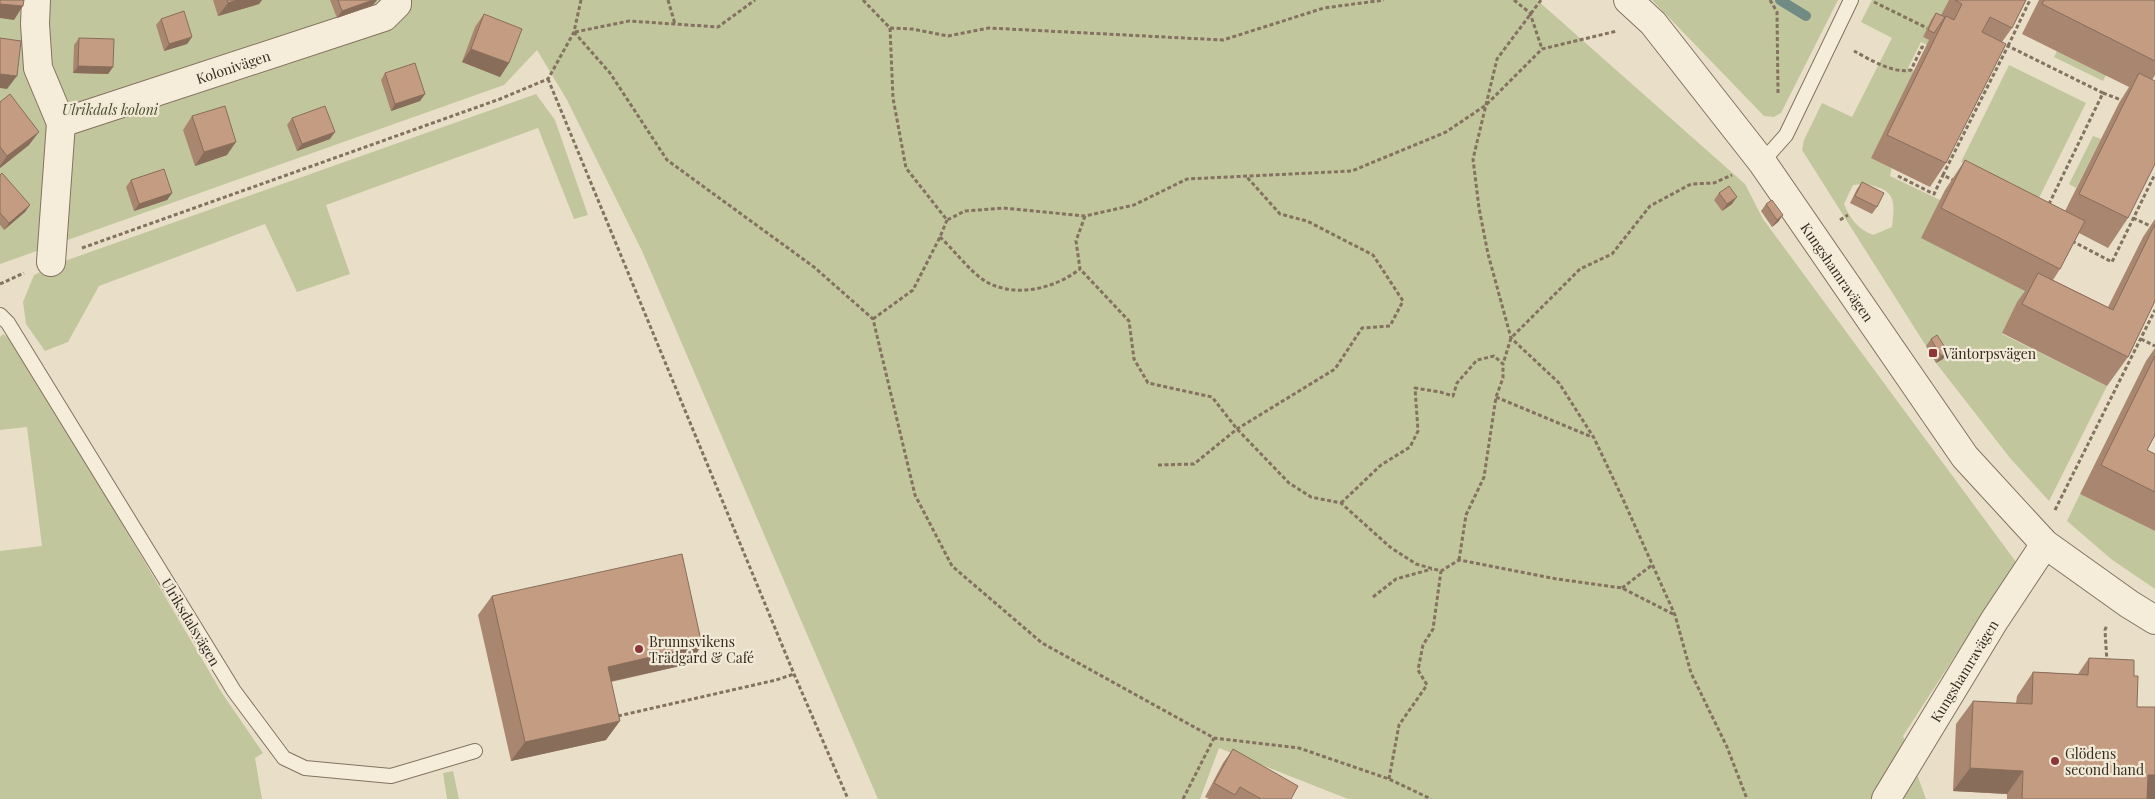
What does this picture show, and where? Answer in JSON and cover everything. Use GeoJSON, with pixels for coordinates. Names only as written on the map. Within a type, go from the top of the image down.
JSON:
{"type":"FeatureCollection","features":[{"type":"Feature","properties":{"kind":"street"},"geometry":{"type":"LineString","coordinates":[[36,0],[35,24],[38,68],[61,123],[51,262]]}},
{"type":"Feature","properties":{"kind":"street","name":"Kolonivägen"},"geometry":{"type":"LineString","coordinates":[[61,123],[384,17],[396,4],[397,0]]}},
{"type":"Feature","properties":{"kind":"street","name":"Kungshamravägen"},"geometry":{"type":"LineString","coordinates":[[1628,0],[1653,23],[1762,162],[1965,457],[2045,544],[2129,604],[2155,620]]}},
{"type":"Feature","properties":{"kind":"street","name":"Kungshamravägen"},"geometry":{"type":"LineString","coordinates":[[1886,799],[1994,621],[2045,544]]}},
{"type":"Feature","properties":{"kind":"lane"},"geometry":{"type":"LineString","coordinates":[[1762,162],[1786,135],[1851,0]]}},
{"type":"Feature","properties":{"kind":"lane","name":"Ulriksdalsvägen"},"geometry":{"type":"LineString","coordinates":[[0,315],[8,323],[234,692],[284,758],[305,768],[391,776],[475,751]]}},
{"type":"Feature","properties":{"kind":"path"},"geometry":{"type":"LineString","coordinates":[[0,284],[96,242],[500,99],[548,79],[574,32],[581,0]]}},
{"type":"Feature","properties":{"kind":"path"},"geometry":{"type":"LineString","coordinates":[[668,0],[675,24]]}},
{"type":"Feature","properties":{"kind":"path"},"geometry":{"type":"LineString","coordinates":[[574,32],[629,21],[718,27],[755,0]]}},
{"type":"Feature","properties":{"kind":"path"},"geometry":{"type":"LineString","coordinates":[[863,0],[890,28],[892,98],[906,168],[947,220]]}},
{"type":"Feature","properties":{"kind":"path"},"geometry":{"type":"LineString","coordinates":[[890,28],[912,29],[948,36],[989,28],[1223,40],[1324,8],[1384,0]]}},
{"type":"Feature","properties":{"kind":"path"},"geometry":{"type":"LineString","coordinates":[[1514,0],[1530,13],[1542,49]]}},
{"type":"Feature","properties":{"kind":"path"},"geometry":{"type":"LineString","coordinates":[[1541,0],[1497,59],[1473,159],[1479,208],[1488,254],[1511,338],[1559,383],[1594,438],[1675,615],[1691,673],[1727,747],[1747,799]]}},
{"type":"Feature","properties":{"kind":"path"},"geometry":{"type":"LineString","coordinates":[[1770,0],[1777,12],[1778,96]]}},
{"type":"Feature","properties":{"kind":"path"},"geometry":{"type":"LineString","coordinates":[[1898,176],[1934,194],[2030,0]]}},
{"type":"Feature","properties":{"kind":"path"},"geometry":{"type":"LineString","coordinates":[[1872,1],[1927,28]]}},
{"type":"Feature","properties":{"kind":"path"},"geometry":{"type":"LineString","coordinates":[[873,319],[913,290],[947,220],[965,211],[1003,208],[1085,216],[1134,205],[1187,179],[1352,171],[1446,132],[1486,105],[1542,49],[1653,23]]}},
{"type":"Feature","properties":{"kind":"path"},"geometry":{"type":"LineString","coordinates":[[574,32],[610,73],[667,160],[814,267],[873,319],[915,495],[952,566],[1042,643],[1214,738],[1299,748],[1389,779],[1431,799]]}},
{"type":"Feature","properties":{"kind":"path"},"geometry":{"type":"LineString","coordinates":[[2008,46],[2103,93],[2129,102]]}},
{"type":"Feature","properties":{"kind":"path"},"geometry":{"type":"LineString","coordinates":[[1849,48],[1879,64],[1904,71],[1911,70],[1922,47],[1925,48]]}},
{"type":"Feature","properties":{"kind":"path"},"geometry":{"type":"LineString","coordinates":[[548,79],[794,674],[848,799]]}},
{"type":"Feature","properties":{"kind":"path"},"geometry":{"type":"LineString","coordinates":[[2048,207],[2103,93]]}},
{"type":"Feature","properties":{"kind":"path"},"geometry":{"type":"LineString","coordinates":[[1459,560],[1466,515],[1484,477],[1496,397],[1504,378],[1503,364],[1511,338],[1580,269],[1612,254],[1650,206],[1691,184],[1714,183],[1762,162]]}},
{"type":"Feature","properties":{"kind":"path"},"geometry":{"type":"LineString","coordinates":[[2064,237],[2112,262],[2155,174]]}},
{"type":"Feature","properties":{"kind":"path"},"geometry":{"type":"LineString","coordinates":[[1158,466],[1194,464],[1237,429],[1335,369],[1362,328],[1390,326],[1403,300],[1373,254],[1307,221],[1280,214],[1246,175]]}},
{"type":"Feature","properties":{"kind":"path"},"geometry":{"type":"LineString","coordinates":[[1944,175],[1961,184]]}},
{"type":"Feature","properties":{"kind":"path"},"geometry":{"type":"LineString","coordinates":[[1837,221],[1848,215]]}},
{"type":"Feature","properties":{"kind":"path"},"geometry":{"type":"LineString","coordinates":[[1085,216],[1076,241],[1080,269],[1129,321],[1134,359],[1148,383],[1212,397],[1237,429],[1289,483],[1310,497],[1341,502],[1390,547],[1416,564],[1442,571],[1459,560],[1557,579],[1622,588],[1675,615]]}},
{"type":"Feature","properties":{"kind":"path"},"geometry":{"type":"LineString","coordinates":[[2133,218],[2155,228]]}},
{"type":"Feature","properties":{"kind":"path"},"geometry":{"type":"LineString","coordinates":[[940,237],[982,279],[1005,289],[1038,289],[1066,280],[1080,269]]}},
{"type":"Feature","properties":{"kind":"path"},"geometry":{"type":"LineString","coordinates":[[2052,515],[2155,310]]}},
{"type":"Feature","properties":{"kind":"path"},"geometry":{"type":"LineString","coordinates":[[2141,339],[2155,346]]}},
{"type":"Feature","properties":{"kind":"path"},"geometry":{"type":"LineString","coordinates":[[1341,502],[1381,465],[1410,447],[1418,431],[1415,388],[1454,396],[1456,383],[1477,360],[1494,356],[1503,364]]}},
{"type":"Feature","properties":{"kind":"path"},"geometry":{"type":"LineString","coordinates":[[1496,397],[1594,438]]}},
{"type":"Feature","properties":{"kind":"path"},"geometry":{"type":"LineString","coordinates":[[1622,588],[1652,564]]}},
{"type":"Feature","properties":{"kind":"path"},"geometry":{"type":"LineString","coordinates":[[1373,597],[1396,579],[1432,569]]}},
{"type":"Feature","properties":{"kind":"path"},"geometry":{"type":"LineString","coordinates":[[1389,779],[1399,726],[1427,685],[1418,670],[1423,645],[1433,629],[1442,571]]}},
{"type":"Feature","properties":{"kind":"path"},"geometry":{"type":"LineString","coordinates":[[2105,630],[2107,666]]}},
{"type":"Feature","properties":{"kind":"path"},"geometry":{"type":"LineString","coordinates":[[618,716],[776,680],[794,674]]}},
{"type":"Feature","properties":{"kind":"path"},"geometry":{"type":"LineString","coordinates":[[1182,799],[1214,738]]}},
{"type":"Feature","properties":{"kind":"green space","name":"Ulrikdals koloni"},"geometry":{"type":"Polygon","coordinates":[[[0,0],[1537,0],[1745,184],[1763,219],[2016,562],[1903,736],[1926,799],[1348,799],[1219,748],[1200,799],[878,799],[642,251],[567,100],[537,50],[504,85],[0,264],[0,0]]]}},
{"type":"Feature","properties":{"kind":"green space"},"geometry":{"type":"Polygon","coordinates":[[[1652,0],[1838,0],[1781,113],[1774,117],[1764,116],[1652,0]]]}},
{"type":"Feature","properties":{"kind":"green space"},"geometry":{"type":"Polygon","coordinates":[[[1872,0],[1949,0],[1937,23],[1931,20],[1923,37],[1929,40],[1927,45],[1921,42],[1908,68],[1914,71],[1890,176],[1940,200],[2040,298],[2034,310],[2017,302],[2002,334],[2107,386],[2049,501],[2010,458],[1936,363],[1943,359],[1932,342],[1926,346],[1802,150],[1804,140],[1822,103],[1852,117],[1892,38],[1861,22],[1872,0]],[[1865,184],[1853,185],[1844,204],[1855,223],[1873,235],[1892,227],[1893,209],[1893,203],[1888,193],[1875,186],[1865,184]]]}},
{"type":"Feature","properties":{"kind":"green space"},"geometry":{"type":"Polygon","coordinates":[[[2057,51],[2106,75],[2103,81],[2054,57],[2057,51]]]}},
{"type":"Feature","properties":{"kind":"green space"},"geometry":{"type":"Polygon","coordinates":[[[2009,65],[2086,103],[2038,200],[1961,162],[2009,65]]]}},
{"type":"Feature","properties":{"kind":"green space"},"geometry":{"type":"Polygon","coordinates":[[[536,94],[555,120],[588,215],[574,219],[538,128],[326,205],[350,274],[297,292],[265,224],[99,286],[68,342],[45,351],[26,324],[23,302],[34,275],[59,263],[536,94]]]}},
{"type":"Feature","properties":{"kind":"green space"},"geometry":{"type":"Polygon","coordinates":[[[2093,136],[2101,139],[2076,188],[2069,184],[2093,136]]]}},
{"type":"Feature","properties":{"kind":"green space"},"geometry":{"type":"Polygon","coordinates":[[[3,334],[16,344],[222,693],[263,753],[255,758],[262,799],[0,799],[0,551],[42,546],[27,427],[0,430],[0,337],[3,334]]]}},
{"type":"Feature","properties":{"kind":"green space"},"geometry":{"type":"Polygon","coordinates":[[[2080,494],[2155,531],[2155,589],[2111,559],[2067,521],[2080,494]]]}},
{"type":"Feature","properties":{"kind":"green space"},"geometry":{"type":"Polygon","coordinates":[[[453,771],[459,799],[447,799],[443,773],[453,771]]]}},
{"type":"Feature","properties":{"kind":"building"},"geometry":{"type":"Polygon","coordinates":[[[0,0],[24,0],[23,6],[0,4],[0,0]]]}},
{"type":"Feature","properties":{"kind":"building"},"geometry":{"type":"Polygon","coordinates":[[[338,0],[373,0],[342,11],[338,0]]]}},
{"type":"Feature","properties":{"kind":"building"},"geometry":{"type":"Polygon","coordinates":[[[1955,0],[2026,0],[2012,28],[1990,17],[1982,32],[2006,44],[1946,163],[1887,135],[1946,16],[1954,20],[1962,4],[1955,0]]]}},
{"type":"Feature","properties":{"kind":"building"},"geometry":{"type":"Polygon","coordinates":[[[2044,0],[2155,0],[2155,61],[2042,4],[2044,0]]]}},
{"type":"Feature","properties":{"kind":"building"},"geometry":{"type":"Polygon","coordinates":[[[184,11],[192,37],[169,44],[161,19],[184,11]]]}},
{"type":"Feature","properties":{"kind":"building"},"geometry":{"type":"Polygon","coordinates":[[[1936,13],[1945,17],[1934,33],[1928,30],[1936,13]]]}},
{"type":"Feature","properties":{"kind":"building"},"geometry":{"type":"Polygon","coordinates":[[[484,14],[522,29],[509,63],[471,49],[484,14]]]}},
{"type":"Feature","properties":{"kind":"building"},"geometry":{"type":"Polygon","coordinates":[[[0,38],[21,41],[17,76],[0,74],[0,38]]]}},
{"type":"Feature","properties":{"kind":"building"},"geometry":{"type":"Polygon","coordinates":[[[79,38],[114,39],[113,67],[78,66],[79,38]]]}},
{"type":"Feature","properties":{"kind":"building"},"geometry":{"type":"Polygon","coordinates":[[[415,63],[425,94],[395,104],[385,73],[415,63]]]}},
{"type":"Feature","properties":{"kind":"building"},"geometry":{"type":"Polygon","coordinates":[[[2139,73],[2155,81],[2155,164],[2128,218],[2079,194],[2139,73]]]}},
{"type":"Feature","properties":{"kind":"building"},"geometry":{"type":"Polygon","coordinates":[[[10,94],[39,132],[7,156],[0,147],[0,102],[10,94]]]}},
{"type":"Feature","properties":{"kind":"building"},"geometry":{"type":"Polygon","coordinates":[[[225,106],[236,142],[204,152],[192,116],[225,106]]]}},
{"type":"Feature","properties":{"kind":"building"},"geometry":{"type":"Polygon","coordinates":[[[325,106],[335,132],[302,144],[292,118],[325,106]]]}},
{"type":"Feature","properties":{"kind":"building"},"geometry":{"type":"Polygon","coordinates":[[[1965,160],[2085,221],[2060,269],[1941,208],[1965,160]]]}},
{"type":"Feature","properties":{"kind":"building"},"geometry":{"type":"Polygon","coordinates":[[[164,169],[172,193],[139,204],[131,180],[164,169]]]}},
{"type":"Feature","properties":{"kind":"building"},"geometry":{"type":"Polygon","coordinates":[[[2,173],[30,205],[9,223],[0,213],[0,175],[2,173]]]}},
{"type":"Feature","properties":{"kind":"building"},"geometry":{"type":"Polygon","coordinates":[[[1862,182],[1884,193],[1877,207],[1855,196],[1862,182]]]}},
{"type":"Feature","properties":{"kind":"building"},"geometry":{"type":"Polygon","coordinates":[[[1729,186],[1737,197],[1727,204],[1719,193],[1729,186]]]}},
{"type":"Feature","properties":{"kind":"building"},"geometry":{"type":"Polygon","coordinates":[[[1772,200],[1783,215],[1777,220],[1766,204],[1772,200]]]}},
{"type":"Feature","properties":{"kind":"building"},"geometry":{"type":"Polygon","coordinates":[[[2155,224],[2155,301],[2128,357],[2022,304],[2038,273],[2113,310],[2155,224]]]}},
{"type":"Feature","properties":{"kind":"building"},"geometry":{"type":"Polygon","coordinates":[[[1937,335],[1948,352],[1941,356],[1931,339],[1937,335]]]}},
{"type":"Feature","properties":{"kind":"building"},"geometry":{"type":"Polygon","coordinates":[[[2155,356],[2155,435],[2147,450],[2155,454],[2155,492],[2101,465],[2155,356]]]}},
{"type":"Feature","properties":{"kind":"building"},"geometry":{"type":"Polygon","coordinates":[[[682,554],[702,645],[608,667],[620,721],[525,742],[492,596],[682,554]]]}},
{"type":"Feature","properties":{"kind":"building","name":"Glödens second hand"},"geometry":{"type":"Polygon","coordinates":[[[2089,658],[2134,660],[2134,676],[2138,676],[2137,707],[2155,707],[2155,775],[2148,775],[2147,799],[2022,799],[2023,771],[1970,768],[1973,701],[2032,704],[2033,672],[2088,675],[2089,658]]]}},
{"type":"Feature","properties":{"kind":"building"},"geometry":{"type":"Polygon","coordinates":[[[1233,749],[1298,786],[1291,799],[1261,799],[1240,787],[1235,795],[1214,783],[1233,749]]]}},
{"type":"Feature","properties":{"kind":"waterway"},"geometry":{"type":"LineString","coordinates":[[1780,0],[1806,16]]}},
{"type":"Feature","properties":{"kind":"place","name":"Väntorpsvägen"},"geometry":{"type":"Point","coordinates":[1933,353]}},
{"type":"Feature","properties":{"kind":"place","name":"Brunnsvikens Trädgård & Café"},"geometry":{"type":"Point","coordinates":[639,649]}},
{"type":"Feature","properties":{"kind":"place","name":"Glödens second hand"},"geometry":{"type":"Point","coordinates":[2055,761]}}]}
